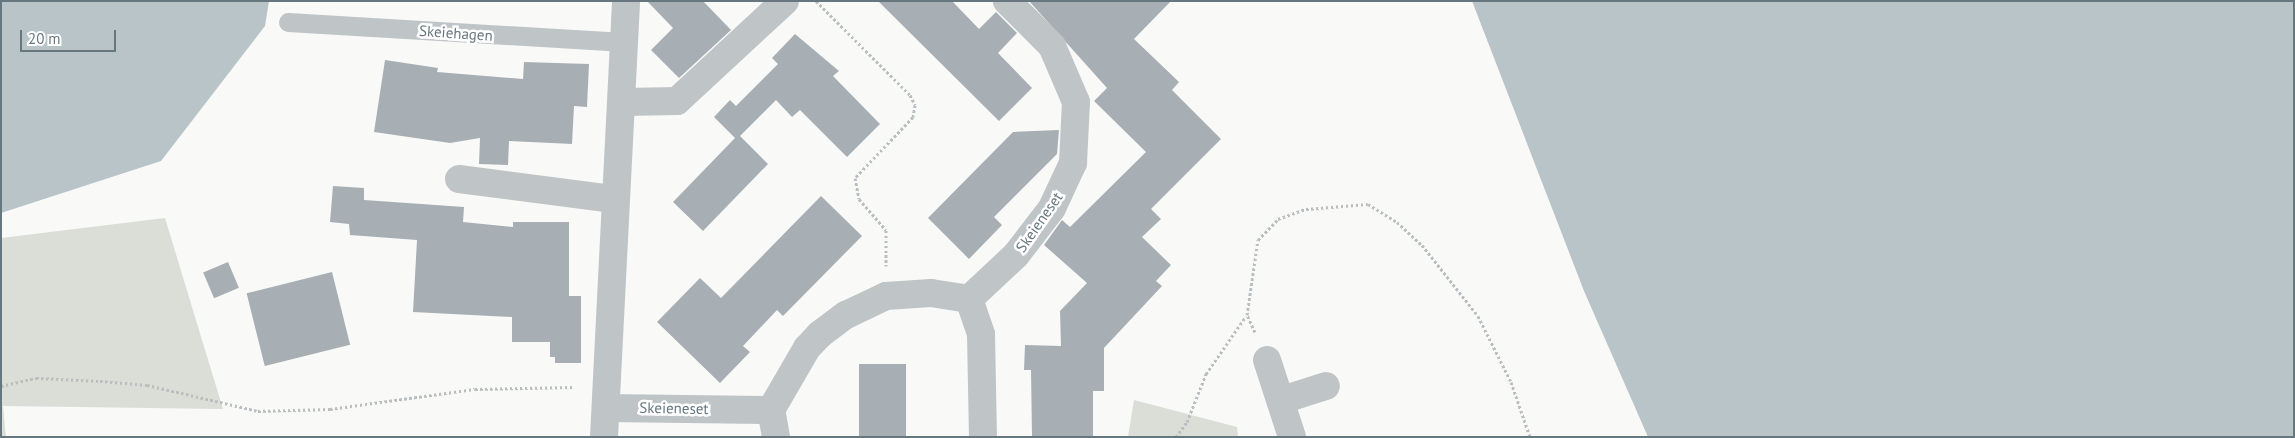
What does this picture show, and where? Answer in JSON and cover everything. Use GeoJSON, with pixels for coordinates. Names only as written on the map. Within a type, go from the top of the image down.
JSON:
{"type":"FeatureCollection","features":[{"type":"Feature","properties":{"kind":"street"},"geometry":{"type":"LineString","coordinates":[[604,437],[608,397],[614,199],[624,102],[626,1]]}},
{"type":"Feature","properties":{"kind":"street"},"geometry":{"type":"LineString","coordinates":[[624,102],[677,101],[785,1]]}},
{"type":"Feature","properties":{"kind":"street","name":"Skeieneset"},"geometry":{"type":"LineString","coordinates":[[969,299],[1016,255],[1035,231],[1052,208],[1073,163],[1076,102],[1068,75],[1052,46],[1007,1]]}},
{"type":"Feature","properties":{"kind":"street"},"geometry":{"type":"LineString","coordinates":[[459,179],[614,199]]}},
{"type":"Feature","properties":{"kind":"street"},"geometry":{"type":"LineString","coordinates":[[776,437],[771,410],[807,348],[818,335],[846,315],[886,296],[931,293],[969,299],[981,334],[983,437]]}},
{"type":"Feature","properties":{"kind":"street"},"geometry":{"type":"LineString","coordinates":[[1267,360],[1282,400],[1292,437]]}},
{"type":"Feature","properties":{"kind":"street"},"geometry":{"type":"LineString","coordinates":[[1282,400],[1326,386]]}},
{"type":"Feature","properties":{"kind":"street","name":"Skeieneset"},"geometry":{"type":"LineString","coordinates":[[608,397],[771,410]]}},
{"type":"Feature","properties":{"kind":"lane","name":"Skeiehagen"},"geometry":{"type":"LineString","coordinates":[[288,22],[624,42]]}},
{"type":"Feature","properties":{"kind":"path"},"geometry":{"type":"LineString","coordinates":[[816,1],[910,95],[915,105],[912,117],[855,178],[859,199],[886,230],[886,296]]}},
{"type":"Feature","properties":{"kind":"path"},"geometry":{"type":"LineString","coordinates":[[1176,437],[1188,422],[1206,374],[1247,315],[1258,240],[1278,219],[1306,208],[1368,204],[1397,222],[1422,245],[1478,316],[1511,382],[1530,437]]}},
{"type":"Feature","properties":{"kind":"path"},"geometry":{"type":"LineString","coordinates":[[1247,315],[1267,360]]}},
{"type":"Feature","properties":{"kind":"path"},"geometry":{"type":"LineString","coordinates":[[1,386],[36,378],[100,380],[147,385],[258,411],[330,409],[475,390],[608,397]]}},
{"type":"Feature","properties":{"kind":"shaded area"},"geometry":{"type":"Polygon","coordinates":[[[1,1],[269,1],[265,26],[161,161],[1,213],[1,1]]]}},
{"type":"Feature","properties":{"kind":"shaded area"},"geometry":{"type":"Polygon","coordinates":[[[1472,1],[2294,1],[2294,437],[1648,437],[1584,291],[1472,1]]]}},
{"type":"Feature","properties":{"kind":"shaded area"},"geometry":{"type":"Polygon","coordinates":[[[165,218],[223,409],[3,406],[6,437],[1,437],[1,238],[165,218]]]}},
{"type":"Feature","properties":{"kind":"shaded area"},"geometry":{"type":"Polygon","coordinates":[[[1134,400],[1237,427],[1238,437],[1128,437],[1134,400]]]}},
{"type":"Feature","properties":{"kind":"building"},"geometry":{"type":"Polygon","coordinates":[[[647,1],[703,1],[731,30],[679,78],[651,50],[673,28],[647,1]]]}},
{"type":"Feature","properties":{"kind":"building"},"geometry":{"type":"Polygon","coordinates":[[[878,1],[952,1],[979,29],[996,12],[1017,33],[998,53],[1032,88],[999,121],[878,1]]]}},
{"type":"Feature","properties":{"kind":"building"},"geometry":{"type":"Polygon","coordinates":[[[1029,1],[1171,1],[1134,39],[1179,82],[1172,90],[1221,139],[1151,209],[1161,219],[1142,237],[1171,265],[1156,281],[1162,286],[1104,348],[1104,391],[1093,391],[1093,437],[1032,437],[1031,370],[1024,370],[1025,345],[1061,346],[1060,311],[1087,283],[1044,245],[1062,220],[1070,227],[1146,152],[1094,101],[1107,88],[1029,1]]]}},
{"type":"Feature","properties":{"kind":"building"},"geometry":{"type":"Polygon","coordinates":[[[795,34],[839,71],[833,76],[880,124],[847,157],[800,110],[792,117],[776,100],[740,136],[768,164],[703,231],[673,202],[735,138],[714,117],[730,100],[736,106],[778,64],[772,58],[795,34]]]}},
{"type":"Feature","properties":{"kind":"building"},"geometry":{"type":"Polygon","coordinates":[[[385,60],[438,68],[437,72],[523,79],[524,62],[589,64],[587,107],[574,106],[572,144],[509,141],[508,165],[479,164],[480,138],[450,143],[374,132],[385,60]]]}},
{"type":"Feature","properties":{"kind":"building"},"geometry":{"type":"Polygon","coordinates":[[[1059,130],[1057,154],[994,217],[1002,225],[969,259],[928,218],[1013,132],[1059,130]]]}},
{"type":"Feature","properties":{"kind":"building"},"geometry":{"type":"Polygon","coordinates":[[[333,186],[364,188],[364,200],[464,207],[463,222],[513,227],[513,222],[569,222],[569,296],[581,296],[581,363],[555,363],[555,357],[550,357],[550,342],[512,342],[512,317],[413,312],[417,240],[350,235],[349,224],[330,222],[333,186]]]}},
{"type":"Feature","properties":{"kind":"building"},"geometry":{"type":"Polygon","coordinates":[[[821,196],[862,236],[783,316],[777,310],[743,346],[750,352],[720,383],[657,322],[700,278],[721,298],[821,196]]]}},
{"type":"Feature","properties":{"kind":"building"},"geometry":{"type":"Polygon","coordinates":[[[228,262],[239,288],[214,298],[203,273],[228,262]]]}},
{"type":"Feature","properties":{"kind":"building"},"geometry":{"type":"Polygon","coordinates":[[[332,272],[350,345],[265,366],[247,293],[332,272]]]}},
{"type":"Feature","properties":{"kind":"building"},"geometry":{"type":"Polygon","coordinates":[[[859,364],[906,364],[906,437],[859,437],[859,364]]]}}]}
